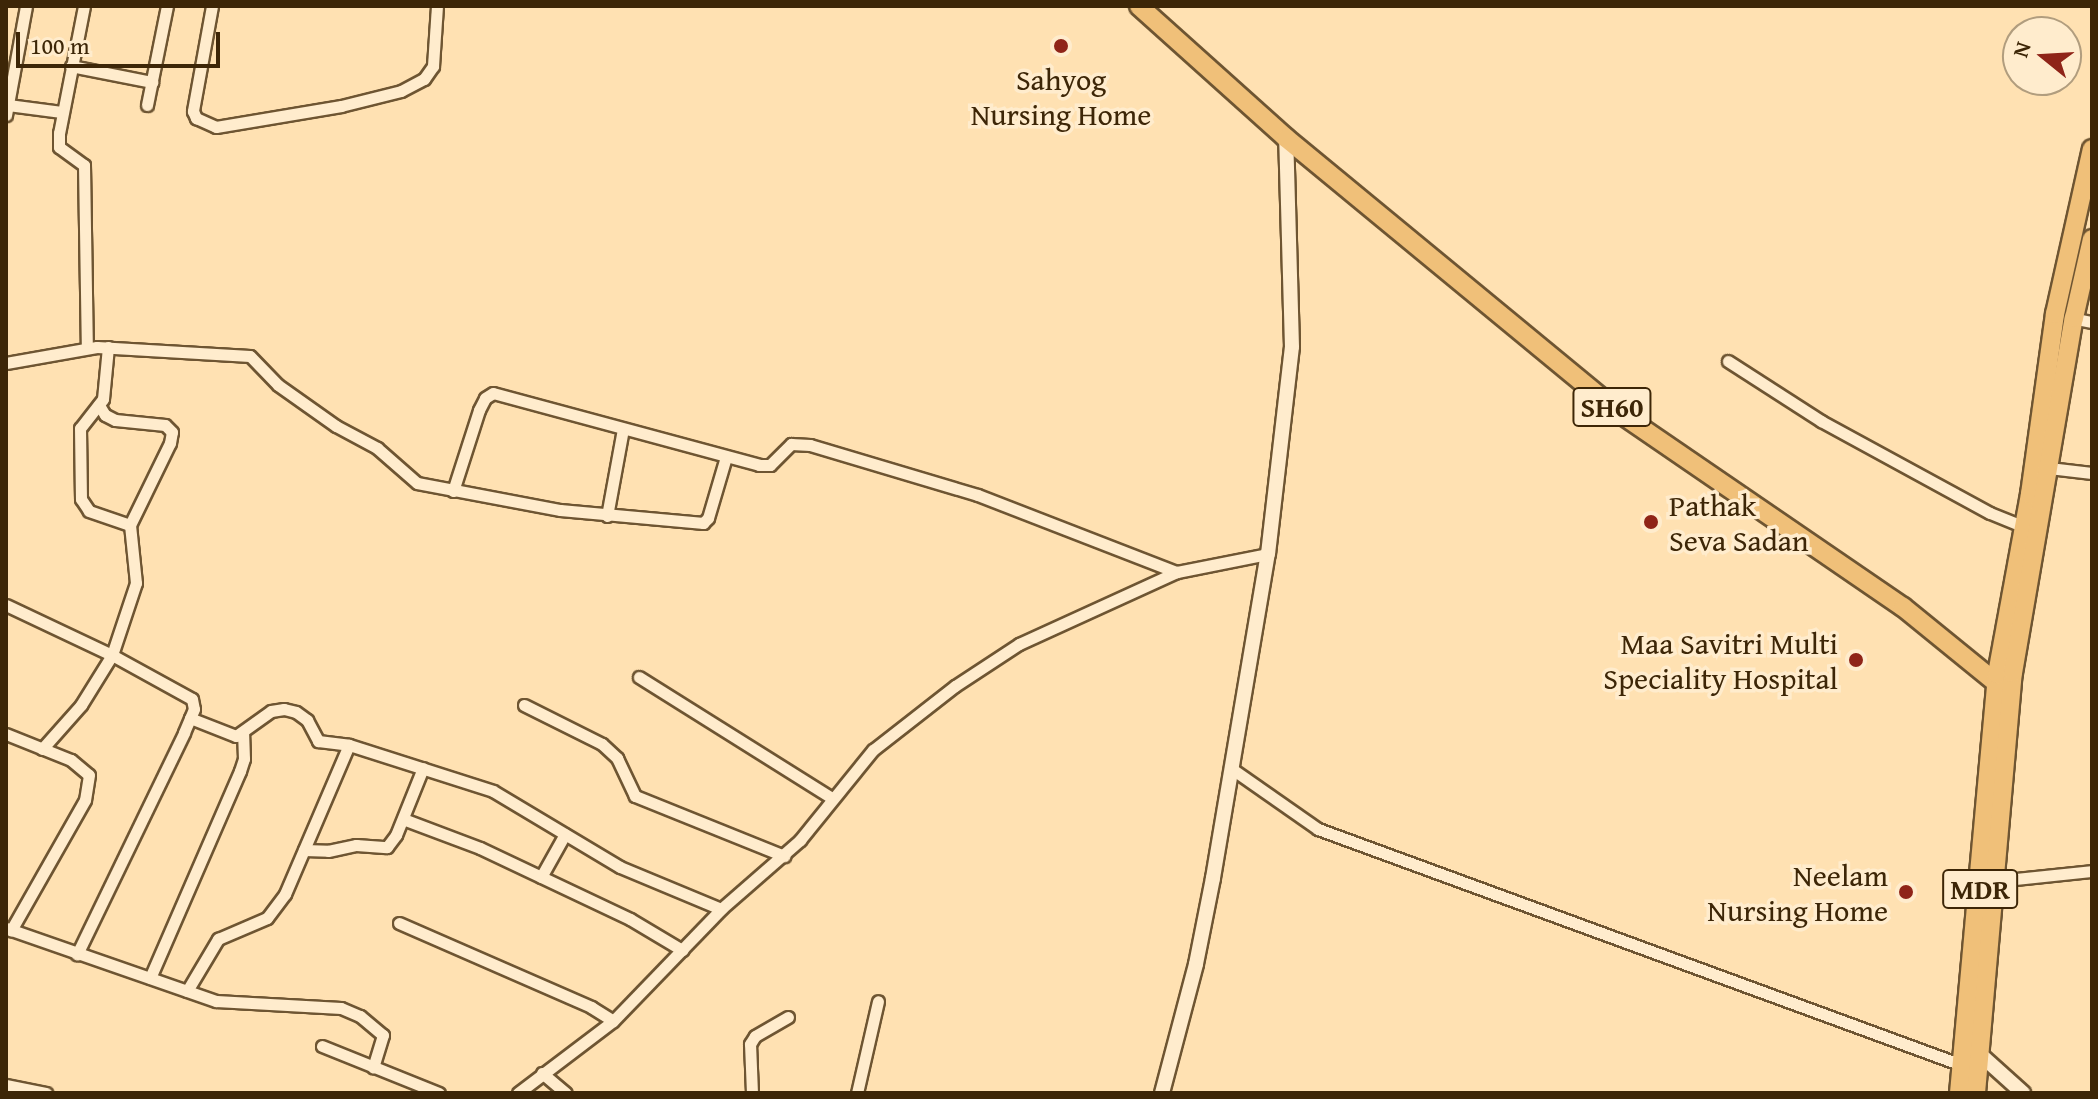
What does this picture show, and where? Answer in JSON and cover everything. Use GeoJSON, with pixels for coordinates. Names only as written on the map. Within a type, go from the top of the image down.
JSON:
{"type":"FeatureCollection","features":[{"type":"Feature","properties":{"kind":"main road","name":"SH60"},"geometry":{"type":"LineString","coordinates":[[1139,6],[1286,138],[1618,412],[1903,607],[2003,689]]}},
{"type":"Feature","properties":{"kind":"main road","name":"MDR"},"geometry":{"type":"LineString","coordinates":[[1976,1093],[1997,881],[2003,689],[2049,468],[2052,399],[2048,359],[2055,314],[2092,149]]}},
{"type":"Feature","properties":{"kind":"main road","name":"MDR"},"geometry":{"type":"LineString","coordinates":[[1959,1093],[2023,526],[2052,399],[2083,320],[2092,239]]}},
{"type":"Feature","properties":{"kind":"street"},"geometry":{"type":"LineString","coordinates":[[26,6],[7,110],[62,112]]}},
{"type":"Feature","properties":{"kind":"street"},"geometry":{"type":"LineString","coordinates":[[84,6],[62,112],[59,147],[84,165],[87,347]]}},
{"type":"Feature","properties":{"kind":"street"},"geometry":{"type":"LineString","coordinates":[[147,105],[167,6]]}},
{"type":"Feature","properties":{"kind":"street"},"geometry":{"type":"LineString","coordinates":[[212,6],[193,111],[204,125],[216,127],[341,106],[401,91],[424,79],[433,66],[437,6]]}},
{"type":"Feature","properties":{"kind":"street"},"geometry":{"type":"LineString","coordinates":[[71,66],[152,82]]}},
{"type":"Feature","properties":{"kind":"street"},"geometry":{"type":"LineString","coordinates":[[1162,1093],[1196,964],[1268,554],[1292,347],[1286,138]]}},
{"type":"Feature","properties":{"kind":"street"},"geometry":{"type":"LineString","coordinates":[[2055,314],[2083,320]]}},
{"type":"Feature","properties":{"kind":"street"},"geometry":{"type":"LineString","coordinates":[[6,363],[87,347],[250,356],[278,385],[336,426],[377,448],[408,478],[453,491],[607,516],[703,523],[708,518],[726,457]]}},
{"type":"Feature","properties":{"kind":"street"},"geometry":{"type":"LineString","coordinates":[[108,347],[99,405],[80,428],[81,499],[89,511],[130,525]]}},
{"type":"Feature","properties":{"kind":"street"},"geometry":{"type":"LineString","coordinates":[[1728,361],[1821,421],[1990,513],[2023,526]]}},
{"type":"Feature","properties":{"kind":"street"},"geometry":{"type":"LineString","coordinates":[[453,491],[479,410],[485,398],[493,393],[726,457],[770,465],[791,444],[810,445],[978,495],[1177,572]]}},
{"type":"Feature","properties":{"kind":"street"},"geometry":{"type":"LineString","coordinates":[[42,749],[81,705],[112,655],[136,583],[130,525],[170,443],[172,432],[165,425],[115,420],[99,405]]}},
{"type":"Feature","properties":{"kind":"street"},"geometry":{"type":"LineString","coordinates":[[607,516],[623,429]]}},
{"type":"Feature","properties":{"kind":"street"},"geometry":{"type":"LineString","coordinates":[[2049,468],[2092,473]]}},
{"type":"Feature","properties":{"kind":"street"},"geometry":{"type":"LineString","coordinates":[[518,1093],[613,1021],[721,909],[784,856],[873,750],[1001,654],[1177,572],[1268,554]]}},
{"type":"Feature","properties":{"kind":"street"},"geometry":{"type":"LineString","coordinates":[[6,605],[112,655],[185,692],[192,699],[190,718],[77,954]]}},
{"type":"Feature","properties":{"kind":"street"},"geometry":{"type":"LineString","coordinates":[[639,677],[832,798]]}},
{"type":"Feature","properties":{"kind":"street"},"geometry":{"type":"LineString","coordinates":[[524,705],[602,744],[617,758],[635,796],[784,856]]}},
{"type":"Feature","properties":{"kind":"street"},"geometry":{"type":"LineString","coordinates":[[190,718],[228,735],[243,732],[271,711],[284,709],[307,720],[318,741],[349,745],[493,791],[620,867],[721,909]]}},
{"type":"Feature","properties":{"kind":"street"},"geometry":{"type":"LineString","coordinates":[[150,978],[240,771],[244,759],[243,732]]}},
{"type":"Feature","properties":{"kind":"street"},"geometry":{"type":"LineString","coordinates":[[6,734],[82,767],[89,775],[89,786],[8,929],[187,991],[231,1003],[331,1006],[360,1016],[383,1035],[373,1067]]}},
{"type":"Feature","properties":{"kind":"street"},"geometry":{"type":"LineString","coordinates":[[187,991],[218,939],[267,918],[277,907],[349,745]]}},
{"type":"Feature","properties":{"kind":"street"},"geometry":{"type":"LineString","coordinates":[[304,850],[328,851],[356,845],[387,847],[403,819],[423,768]]}},
{"type":"Feature","properties":{"kind":"street"},"geometry":{"type":"LineString","coordinates":[[1232,769],[1318,829],[1962,1065]]}},
{"type":"Feature","properties":{"kind":"street"},"geometry":{"type":"LineString","coordinates":[[403,819],[480,848],[630,919],[682,950]]}},
{"type":"Feature","properties":{"kind":"street"},"geometry":{"type":"LineString","coordinates":[[541,877],[565,834]]}},
{"type":"Feature","properties":{"kind":"street"},"geometry":{"type":"LineString","coordinates":[[1997,881],[2092,871]]}},
{"type":"Feature","properties":{"kind":"street"},"geometry":{"type":"LineString","coordinates":[[399,923],[591,1007],[613,1021]]}},
{"type":"Feature","properties":{"kind":"street"},"geometry":{"type":"LineString","coordinates":[[857,1093],[878,1001]]}},
{"type":"Feature","properties":{"kind":"street"},"geometry":{"type":"LineString","coordinates":[[752,1093],[750,1044],[788,1017]]}},
{"type":"Feature","properties":{"kind":"street"},"geometry":{"type":"LineString","coordinates":[[1964,1041],[2023,1093]]}},
{"type":"Feature","properties":{"kind":"street"},"geometry":{"type":"LineString","coordinates":[[322,1046],[439,1093]]}},
{"type":"Feature","properties":{"kind":"street"},"geometry":{"type":"LineString","coordinates":[[542,1073],[566,1093]]}},
{"type":"Feature","properties":{"kind":"street"},"geometry":{"type":"LineString","coordinates":[[6,1085],[46,1093]]}},
{"type":"Feature","properties":{"kind":"place","name":"Sahyog Nursing Home"},"geometry":{"type":"Point","coordinates":[1061,46]}},
{"type":"Feature","properties":{"kind":"place","name":"Pathak Seva Sadan"},"geometry":{"type":"Point","coordinates":[1651,522]}},
{"type":"Feature","properties":{"kind":"place","name":"Maa Savitri Multi Speciality Hospital"},"geometry":{"type":"Point","coordinates":[1856,660]}},
{"type":"Feature","properties":{"kind":"place","name":"Neelam Nursing Home"},"geometry":{"type":"Point","coordinates":[1906,892]}}]}
